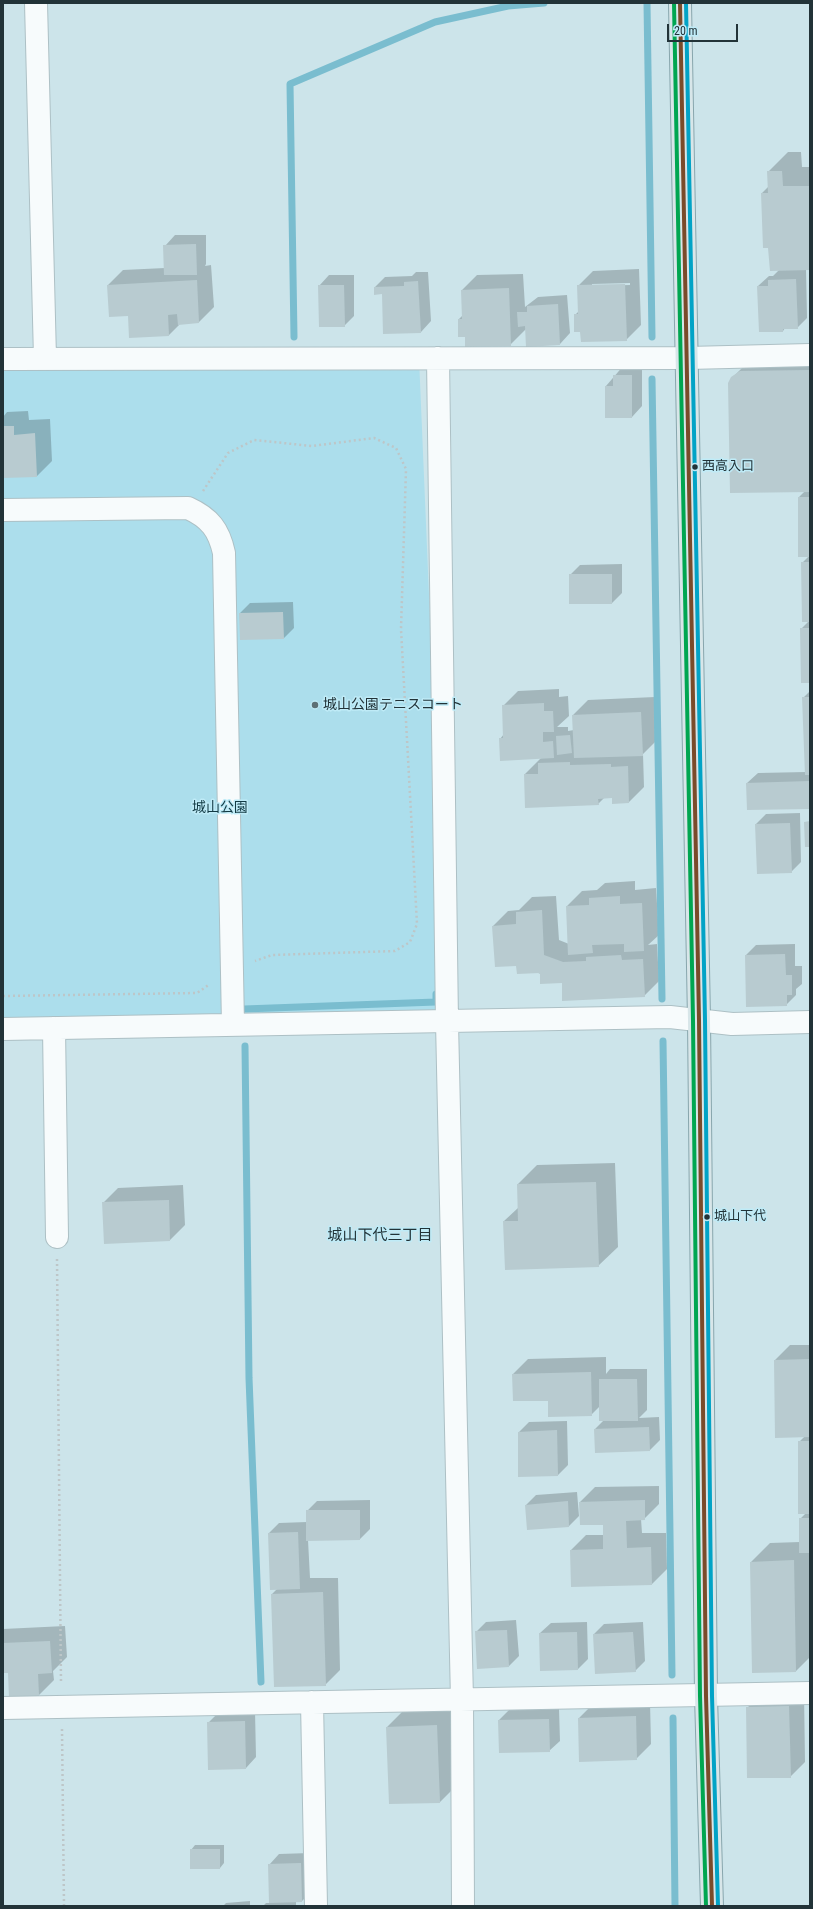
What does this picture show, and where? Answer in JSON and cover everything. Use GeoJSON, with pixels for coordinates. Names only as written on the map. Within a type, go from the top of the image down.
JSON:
{"type":"FeatureCollection","features":[{"type":"Feature","properties":{"kind":"main road"},"geometry":{"type":"LineString","coordinates":[[680,3],[688,358],[699,1020],[706,1696],[712,1906]]}},
{"type":"Feature","properties":{"kind":"street"},"geometry":{"type":"LineString","coordinates":[[36,3],[45,358]]}},
{"type":"Feature","properties":{"kind":"street"},"geometry":{"type":"LineString","coordinates":[[3,359],[688,358],[810,355]]}},
{"type":"Feature","properties":{"kind":"street"},"geometry":{"type":"LineString","coordinates":[[438,358],[447,1022],[462,1700],[463,1906]]}},
{"type":"Feature","properties":{"kind":"street"},"geometry":{"type":"LineString","coordinates":[[3,510],[190,509],[201,514],[212,525],[220,537],[224,553],[232,1025]]}},
{"type":"Feature","properties":{"kind":"street"},"geometry":{"type":"LineString","coordinates":[[3,1029],[670,1017],[732,1024],[810,1022]]}},
{"type":"Feature","properties":{"kind":"street"},"geometry":{"type":"LineString","coordinates":[[54,1028],[57,1236]]}},
{"type":"Feature","properties":{"kind":"street"},"geometry":{"type":"LineString","coordinates":[[3,1708],[810,1693]]}},
{"type":"Feature","properties":{"kind":"street"},"geometry":{"type":"LineString","coordinates":[[312,1702],[316,1906]]}},
{"type":"Feature","properties":{"kind":"path"},"geometry":{"type":"LineString","coordinates":[[3,996],[197,993],[232,970],[272,955],[395,951],[410,942],[417,924],[401,629],[406,469],[396,448],[374,438],[312,446],[254,440],[228,453],[190,509]]}},
{"type":"Feature","properties":{"kind":"path"},"geometry":{"type":"LineString","coordinates":[[57,1236],[64,1906]]}},
{"type":"Feature","properties":{"kind":"green space","name":"城山公園"},"geometry":{"type":"Polygon","coordinates":[[[419,358],[447,1022],[3,1029],[3,366],[419,358]]]}},
{"type":"Feature","properties":{"kind":"building"},"geometry":{"type":"Polygon","coordinates":[[[767,171],[782,171],[783,186],[810,186],[810,270],[770,271],[768,248],[763,248],[761,193],[768,193],[767,171]]]}},
{"type":"Feature","properties":{"kind":"building"},"geometry":{"type":"Polygon","coordinates":[[[196,244],[197,275],[164,275],[163,245],[196,244]]]}},
{"type":"Feature","properties":{"kind":"building"},"geometry":{"type":"Polygon","coordinates":[[[796,279],[798,329],[783,329],[783,332],[759,332],[757,286],[768,286],[768,280],[796,279]]]}},
{"type":"Feature","properties":{"kind":"building"},"geometry":{"type":"Polygon","coordinates":[[[197,280],[199,323],[178,325],[177,314],[168,315],[169,336],[129,338],[128,316],[109,317],[107,285],[197,280]]]}},
{"type":"Feature","properties":{"kind":"building"},"geometry":{"type":"Polygon","coordinates":[[[418,281],[421,333],[383,334],[382,294],[374,295],[374,287],[404,286],[404,282],[418,281]]]}},
{"type":"Feature","properties":{"kind":"building"},"geometry":{"type":"Polygon","coordinates":[[[625,284],[627,341],[581,342],[580,332],[574,332],[574,314],[578,314],[577,285],[625,284]]]}},
{"type":"Feature","properties":{"kind":"building"},"geometry":{"type":"Polygon","coordinates":[[[318,285],[344,285],[345,327],[319,327],[318,285]]]}},
{"type":"Feature","properties":{"kind":"building"},"geometry":{"type":"Polygon","coordinates":[[[509,288],[511,346],[465,347],[465,337],[458,337],[458,319],[462,319],[461,290],[509,288]]]}},
{"type":"Feature","properties":{"kind":"building"},"geometry":{"type":"Polygon","coordinates":[[[558,304],[560,345],[526,347],[525,326],[518,327],[517,312],[527,312],[527,306],[558,304]]]}},
{"type":"Feature","properties":{"kind":"building"},"geometry":{"type":"Polygon","coordinates":[[[810,370],[810,492],[730,493],[728,383],[731,377],[740,371],[810,370]]]}},
{"type":"Feature","properties":{"kind":"building"},"geometry":{"type":"Polygon","coordinates":[[[613,375],[632,375],[632,418],[605,418],[605,386],[613,386],[613,375]]]}},
{"type":"Feature","properties":{"kind":"building"},"geometry":{"type":"Polygon","coordinates":[[[3,426],[14,426],[14,435],[35,433],[37,477],[3,478],[3,426]]]}},
{"type":"Feature","properties":{"kind":"building"},"geometry":{"type":"Polygon","coordinates":[[[798,497],[810,497],[810,557],[798,557],[798,497]]]}},
{"type":"Feature","properties":{"kind":"building"},"geometry":{"type":"Polygon","coordinates":[[[801,562],[810,562],[810,622],[802,622],[801,562]]]}},
{"type":"Feature","properties":{"kind":"building"},"geometry":{"type":"Polygon","coordinates":[[[569,574],[612,574],[612,604],[569,604],[569,574]]]}},
{"type":"Feature","properties":{"kind":"building"},"geometry":{"type":"Polygon","coordinates":[[[283,612],[284,639],[240,640],[239,613],[283,612]]]}},
{"type":"Feature","properties":{"kind":"building"},"geometry":{"type":"Polygon","coordinates":[[[800,628],[810,628],[810,683],[801,683],[800,628]]]}},
{"type":"Feature","properties":{"kind":"building"},"geometry":{"type":"Polygon","coordinates":[[[802,697],[810,697],[810,775],[805,775],[802,697]]]}},
{"type":"Feature","properties":{"kind":"building"},"geometry":{"type":"Polygon","coordinates":[[[544,703],[544,711],[553,711],[554,732],[543,732],[543,742],[553,741],[554,758],[500,761],[499,738],[503,738],[502,705],[544,703]]]}},
{"type":"Feature","properties":{"kind":"building"},"geometry":{"type":"Polygon","coordinates":[[[641,712],[643,756],[574,758],[572,715],[641,712]]]}},
{"type":"Feature","properties":{"kind":"building"},"geometry":{"type":"Polygon","coordinates":[[[570,735],[572,753],[557,755],[556,736],[570,735]]]}},
{"type":"Feature","properties":{"kind":"building"},"geometry":{"type":"Polygon","coordinates":[[[570,762],[570,765],[611,764],[611,767],[628,766],[629,803],[612,804],[612,798],[598,799],[599,805],[525,808],[524,774],[538,774],[538,763],[570,762]]]}},
{"type":"Feature","properties":{"kind":"building"},"geometry":{"type":"Polygon","coordinates":[[[810,781],[810,809],[747,810],[746,783],[810,781]]]}},
{"type":"Feature","properties":{"kind":"building"},"geometry":{"type":"Polygon","coordinates":[[[810,821],[810,847],[805,847],[804,822],[810,821]]]}},
{"type":"Feature","properties":{"kind":"building"},"geometry":{"type":"Polygon","coordinates":[[[790,823],[792,873],[757,874],[755,824],[790,823]]]}},
{"type":"Feature","properties":{"kind":"building"},"geometry":{"type":"Polygon","coordinates":[[[620,896],[620,904],[642,903],[644,951],[624,952],[624,944],[592,945],[593,953],[568,955],[566,906],[589,905],[589,898],[620,896]]]}},
{"type":"Feature","properties":{"kind":"building"},"geometry":{"type":"Polygon","coordinates":[[[542,910],[544,955],[563,962],[586,961],[586,957],[621,955],[622,960],[643,959],[645,997],[562,1001],[562,983],[540,984],[540,973],[517,974],[516,966],[495,967],[492,926],[516,924],[516,912],[542,910]]]}},
{"type":"Feature","properties":{"kind":"building"},"geometry":{"type":"Polygon","coordinates":[[[785,954],[786,975],[792,975],[792,995],[787,995],[787,1006],[746,1007],[745,955],[785,954]]]}},
{"type":"Feature","properties":{"kind":"building"},"geometry":{"type":"Polygon","coordinates":[[[596,1182],[599,1267],[505,1270],[503,1221],[518,1221],[517,1184],[596,1182]]]}},
{"type":"Feature","properties":{"kind":"building"},"geometry":{"type":"Polygon","coordinates":[[[169,1200],[170,1241],[104,1244],[102,1202],[169,1200]]]}},
{"type":"Feature","properties":{"kind":"building"},"geometry":{"type":"Polygon","coordinates":[[[810,1359],[810,1437],[775,1438],[774,1360],[810,1359]]]}},
{"type":"Feature","properties":{"kind":"building"},"geometry":{"type":"Polygon","coordinates":[[[591,1372],[592,1416],[548,1417],[548,1401],[513,1401],[512,1374],[591,1372]]]}},
{"type":"Feature","properties":{"kind":"building"},"geometry":{"type":"Polygon","coordinates":[[[599,1379],[637,1379],[638,1421],[599,1421],[599,1379]]]}},
{"type":"Feature","properties":{"kind":"building"},"geometry":{"type":"Polygon","coordinates":[[[649,1427],[650,1451],[595,1453],[594,1429],[649,1427]]]}},
{"type":"Feature","properties":{"kind":"building"},"geometry":{"type":"Polygon","coordinates":[[[557,1430],[558,1476],[518,1477],[518,1432],[557,1430]]]}},
{"type":"Feature","properties":{"kind":"building"},"geometry":{"type":"Polygon","coordinates":[[[798,1441],[810,1441],[810,1514],[798,1514],[798,1441]]]}},
{"type":"Feature","properties":{"kind":"building"},"geometry":{"type":"Polygon","coordinates":[[[645,1500],[645,1520],[626,1521],[627,1548],[651,1547],[652,1585],[571,1587],[570,1550],[603,1549],[603,1525],[580,1525],[579,1502],[645,1500]]]}},
{"type":"Feature","properties":{"kind":"building"},"geometry":{"type":"Polygon","coordinates":[[[568,1501],[569,1527],[527,1530],[525,1505],[568,1501]]]}},
{"type":"Feature","properties":{"kind":"building"},"geometry":{"type":"Polygon","coordinates":[[[306,1510],[360,1510],[360,1540],[306,1541],[306,1510]]]}},
{"type":"Feature","properties":{"kind":"building"},"geometry":{"type":"Polygon","coordinates":[[[799,1518],[810,1518],[810,1553],[799,1553],[799,1518]]]}},
{"type":"Feature","properties":{"kind":"building"},"geometry":{"type":"Polygon","coordinates":[[[298,1532],[300,1589],[270,1590],[268,1533],[298,1532]]]}},
{"type":"Feature","properties":{"kind":"building"},"geometry":{"type":"Polygon","coordinates":[[[794,1560],[796,1672],[752,1673],[750,1562],[794,1560]]]}},
{"type":"Feature","properties":{"kind":"building"},"geometry":{"type":"Polygon","coordinates":[[[323,1592],[326,1686],[274,1687],[271,1594],[323,1592]]]}},
{"type":"Feature","properties":{"kind":"building"},"geometry":{"type":"Polygon","coordinates":[[[507,1630],[509,1667],[477,1669],[475,1631],[507,1630]]]}},
{"type":"Feature","properties":{"kind":"building"},"geometry":{"type":"Polygon","coordinates":[[[577,1632],[578,1670],[540,1671],[539,1633],[577,1632]]]}},
{"type":"Feature","properties":{"kind":"building"},"geometry":{"type":"Polygon","coordinates":[[[633,1632],[636,1672],[595,1674],[593,1634],[633,1632]]]}},
{"type":"Feature","properties":{"kind":"building"},"geometry":{"type":"Polygon","coordinates":[[[50,1641],[52,1673],[38,1674],[39,1696],[9,1698],[8,1673],[3,1673],[3,1643],[50,1641]]]}},
{"type":"Feature","properties":{"kind":"building"},"geometry":{"type":"Polygon","coordinates":[[[789,1706],[791,1778],[747,1778],[746,1707],[789,1706]]]}},
{"type":"Feature","properties":{"kind":"building"},"geometry":{"type":"Polygon","coordinates":[[[636,1716],[637,1760],[579,1762],[578,1718],[636,1716]]]}},
{"type":"Feature","properties":{"kind":"building"},"geometry":{"type":"Polygon","coordinates":[[[549,1719],[550,1752],[499,1753],[498,1720],[549,1719]]]}},
{"type":"Feature","properties":{"kind":"building"},"geometry":{"type":"Polygon","coordinates":[[[245,1721],[246,1769],[208,1770],[207,1722],[245,1721]]]}},
{"type":"Feature","properties":{"kind":"building"},"geometry":{"type":"Polygon","coordinates":[[[437,1725],[440,1803],[389,1804],[386,1727],[437,1725]]]}},
{"type":"Feature","properties":{"kind":"building"},"geometry":{"type":"Polygon","coordinates":[[[190,1849],[220,1849],[220,1869],[190,1869],[190,1849]]]}},
{"type":"Feature","properties":{"kind":"building"},"geometry":{"type":"Polygon","coordinates":[[[301,1863],[302,1902],[269,1903],[268,1864],[301,1863]]]}},
{"type":"Feature","properties":{"kind":"waterway"},"geometry":{"type":"LineString","coordinates":[[294,337],[290,84],[435,22],[508,6],[544,3]]}},
{"type":"Feature","properties":{"kind":"waterway"},"geometry":{"type":"LineString","coordinates":[[647,3],[652,337]]}},
{"type":"Feature","properties":{"kind":"waterway"},"geometry":{"type":"LineString","coordinates":[[652,379],[662,999]]}},
{"type":"Feature","properties":{"kind":"waterway"},"geometry":{"type":"LineString","coordinates":[[244,1009],[436,1002],[436,994]]}},
{"type":"Feature","properties":{"kind":"waterway"},"geometry":{"type":"LineString","coordinates":[[663,1041],[672,1675]]}},
{"type":"Feature","properties":{"kind":"waterway"},"geometry":{"type":"LineString","coordinates":[[245,1046],[249,1378],[261,1682]]}},
{"type":"Feature","properties":{"kind":"waterway"},"geometry":{"type":"LineString","coordinates":[[673,1718],[675,1906]]}},
{"type":"Feature","properties":{"kind":"transit line"},"geometry":{"type":"LineString","coordinates":[[674,3],[693,1020],[700,1696],[706,1906]]}},
{"type":"Feature","properties":{"kind":"transit line"},"geometry":{"type":"LineString","coordinates":[[680,3],[699,1020],[706,1696],[712,1906]]}},
{"type":"Feature","properties":{"kind":"transit line"},"geometry":{"type":"LineString","coordinates":[[686,3],[705,1020],[712,1696],[718,1906]]}},
{"type":"Feature","properties":{"kind":"place","name":"西高入口"},"geometry":{"type":"Point","coordinates":[695,467]}},
{"type":"Feature","properties":{"kind":"place","name":"城山公園テニスコート"},"geometry":{"type":"Point","coordinates":[315,705]}},
{"type":"Feature","properties":{"kind":"place","name":"城山下代"},"geometry":{"type":"Point","coordinates":[707,1217]}},
{"type":"Feature","properties":{"kind":"district","name":"城山下代三丁目"},"geometry":{"type":"Point","coordinates":[380,1236]}}]}
